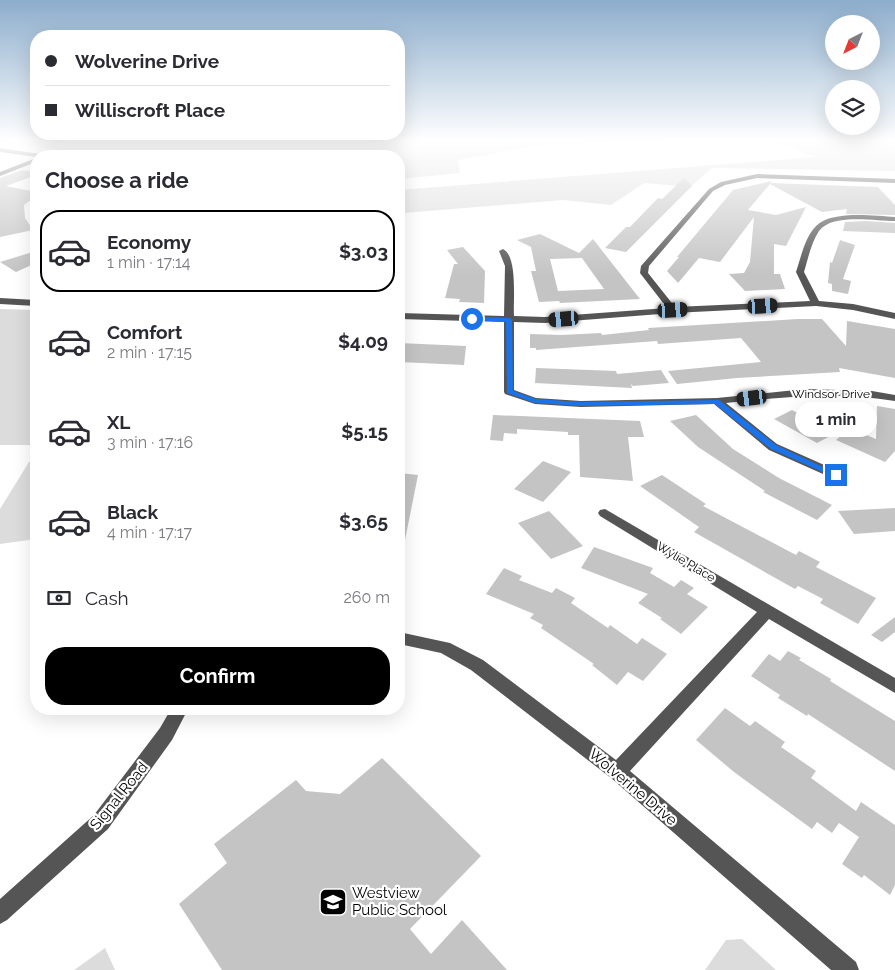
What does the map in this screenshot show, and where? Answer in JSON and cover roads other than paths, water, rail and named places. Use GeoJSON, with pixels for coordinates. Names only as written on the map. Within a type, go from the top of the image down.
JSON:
{"type":"FeatureCollection","features":[{"type":"Feature","properties":{"kind":"street"},"geometry":{"type":"LineString","coordinates":[[673,310],[644,273],[645,266],[711,190],[721,184]]}},
{"type":"Feature","properties":{"kind":"street"},"geometry":{"type":"LineString","coordinates":[[816,304],[800,272],[813,237],[820,226],[829,221],[847,218],[895,220]]}},
{"type":"Feature","properties":{"kind":"street"},"geometry":{"type":"LineString","coordinates":[[503,251],[509,266],[509,320]]}},
{"type":"Feature","properties":{"kind":"street"},"geometry":{"type":"LineString","coordinates":[[0,301],[30,303]]}},
{"type":"Feature","properties":{"kind":"street"},"geometry":{"type":"LineString","coordinates":[[405,316],[545,320],[673,310],[816,304],[853,307],[895,316]]}},
{"type":"Feature","properties":{"kind":"street","name":"Windsor Drive"},"geometry":{"type":"LineString","coordinates":[[509,320],[509,392],[535,401],[581,404],[717,401],[805,392],[872,394],[895,398]]}},
{"type":"Feature","properties":{"kind":"street"},"geometry":{"type":"LineString","coordinates":[[717,401],[773,447],[836,475]]}},
{"type":"Feature","properties":{"kind":"street","name":"Wylie Place"},"geometry":{"type":"LineString","coordinates":[[605,513],[767,611]]}},
{"type":"Feature","properties":{"kind":"street"},"geometry":{"type":"LineString","coordinates":[[617,772],[767,611],[895,686]]}},
{"type":"Feature","properties":{"kind":"street","name":"Wolverine Drive"},"geometry":{"type":"LineString","coordinates":[[405,639],[444,647],[477,665],[617,772],[848,970]]}},
{"type":"Feature","properties":{"kind":"street","name":"Signal Road"},"geometry":{"type":"LineString","coordinates":[[0,913],[101,822],[166,734],[177,715]]}},
{"type":"Feature","properties":{"kind":"place","name":"Westview Public School"},"geometry":{"type":"Point","coordinates":[333,902]}}]}
